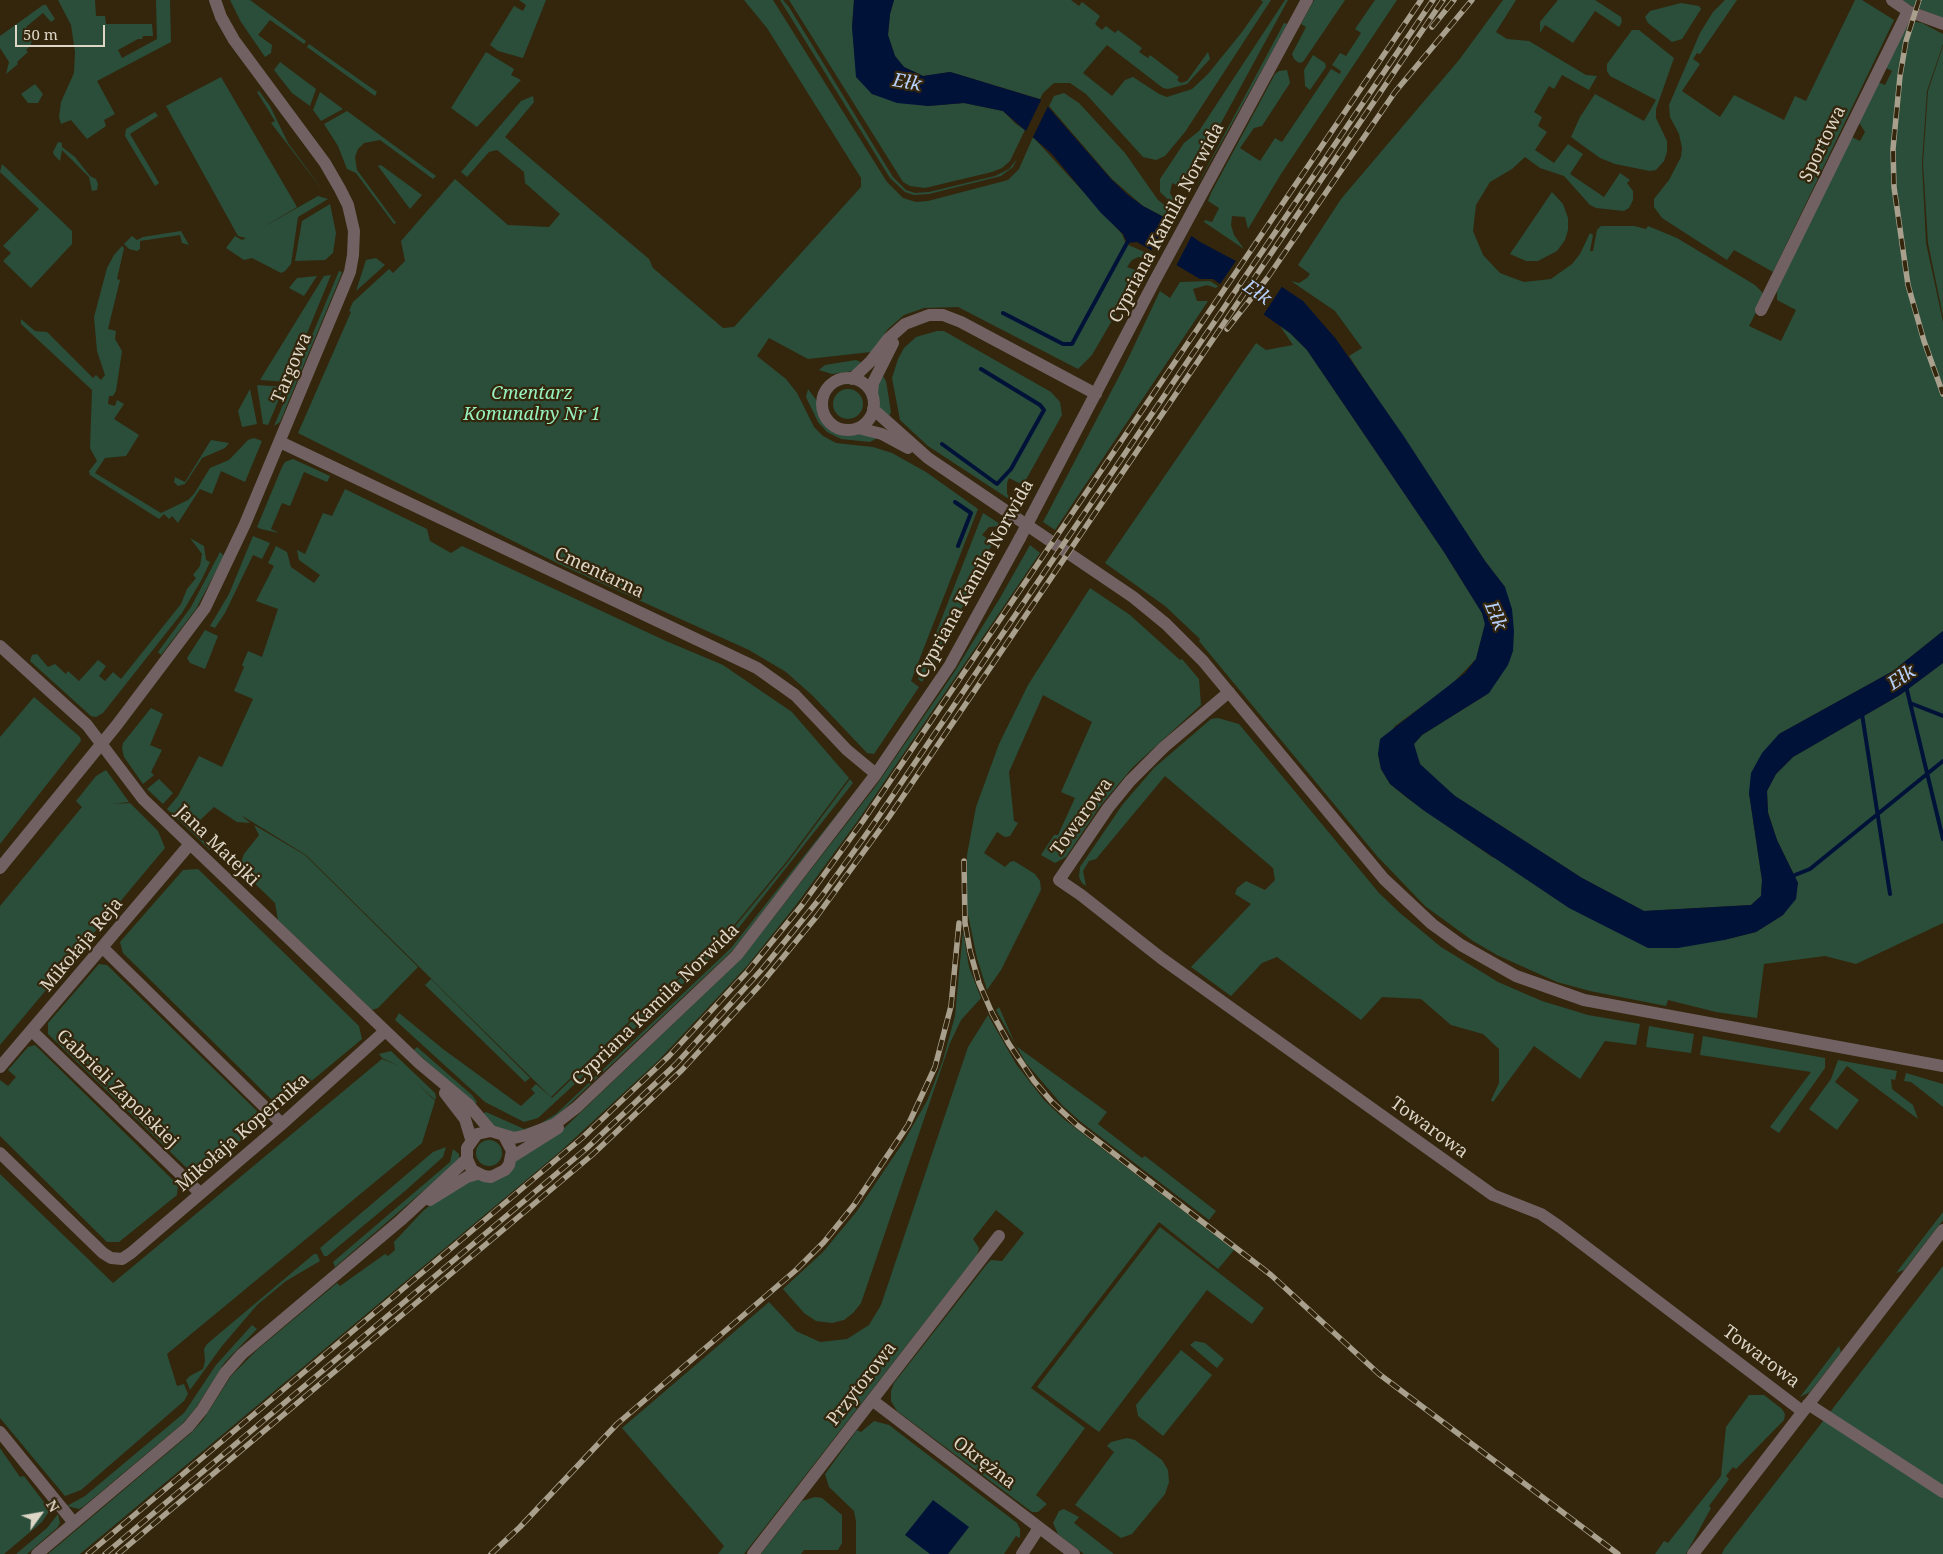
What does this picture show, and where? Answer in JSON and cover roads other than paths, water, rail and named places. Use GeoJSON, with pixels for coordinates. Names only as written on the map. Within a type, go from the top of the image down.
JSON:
{"type":"FeatureCollection","features":[{"type":"Feature","properties":{"kind":"street","name":"Targowa"},"geometry":{"type":"LineString","coordinates":[[0,868],[173,654],[206,608],[280,442],[347,282],[354,255],[354,231],[348,205],[333,175],[238,46],[226,28],[215,0]]}},
{"type":"Feature","properties":{"kind":"street","name":"Cypriana Kamila Norwida"},"geometry":{"type":"LineString","coordinates":[[512,1158],[549,1136],[577,1106],[737,955],[876,774],[950,665],[1020,538],[1199,197],[1308,0]]}},
{"type":"Feature","properties":{"kind":"street"},"geometry":{"type":"LineString","coordinates":[[1892,0],[1908,11],[1943,24]]}},
{"type":"Feature","properties":{"kind":"street","name":"Sportowa"},"geometry":{"type":"LineString","coordinates":[[1761,310],[1908,11]]}},
{"type":"Feature","properties":{"kind":"street"},"geometry":{"type":"LineString","coordinates":[[852,379],[871,361],[888,339],[905,324],[929,315],[950,317],[1096,394]]}},
{"type":"Feature","properties":{"kind":"street"},"geometry":{"type":"LineString","coordinates":[[872,394],[864,384],[852,379],[841,379],[829,386],[824,394],[822,410],[825,417],[836,428],[851,430],[858,428],[871,417],[874,408],[872,394],[880,367],[898,333],[905,324]]}},
{"type":"Feature","properties":{"kind":"street"},"geometry":{"type":"LineString","coordinates":[[874,408],[928,458]]}},
{"type":"Feature","properties":{"kind":"street"},"geometry":{"type":"LineString","coordinates":[[858,428],[882,434],[928,458],[1154,613],[1190,646],[1384,879],[1432,924],[1489,962],[1541,986],[1584,1000],[1943,1066]]}},
{"type":"Feature","properties":{"kind":"street","name":"Cmentarna"},"geometry":{"type":"LineString","coordinates":[[280,442],[757,668],[794,695],[847,750],[876,774]]}},
{"type":"Feature","properties":{"kind":"street","name":"Jana Matejki"},"geometry":{"type":"LineString","coordinates":[[0,646],[87,725],[102,742],[135,790],[419,1063],[468,1104],[490,1131]]}},
{"type":"Feature","properties":{"kind":"street","name":"Towarowa"},"geometry":{"type":"LineString","coordinates":[[1229,692],[1164,746],[1130,781],[1108,808],[1059,880],[1161,958],[1493,1195],[1540,1214],[1560,1227],[1805,1408],[1943,1230]]}},
{"type":"Feature","properties":{"kind":"street","name":"Mikołaja Reja"},"geometry":{"type":"LineString","coordinates":[[0,1067],[190,844]]}},
{"type":"Feature","properties":{"kind":"street"},"geometry":{"type":"LineString","coordinates":[[102,947],[282,1124]]}},
{"type":"Feature","properties":{"kind":"street","name":"Gabrieli Zapolskiej"},"geometry":{"type":"LineString","coordinates":[[32,1030],[200,1193]]}},
{"type":"Feature","properties":{"kind":"street","name":"Mikołaja Kopernika"},"geometry":{"type":"LineString","coordinates":[[0,1153],[103,1253],[111,1258],[122,1259],[131,1254],[282,1124],[386,1031]]}},
{"type":"Feature","properties":{"kind":"street","name":"Jana Matejki"},"geometry":{"type":"LineString","coordinates":[[419,1063],[460,1110],[470,1130],[471,1139]]}},
{"type":"Feature","properties":{"kind":"street","name":"Cypriana Kamila Norwida"},"geometry":{"type":"LineString","coordinates":[[504,1136],[514,1138],[542,1130],[555,1124],[577,1106]]}},
{"type":"Feature","properties":{"kind":"street"},"geometry":{"type":"LineString","coordinates":[[401,1220],[466,1177],[477,1174],[484,1176],[499,1175],[505,1170],[512,1158],[511,1146],[504,1136],[490,1131],[483,1131],[471,1139],[466,1148],[466,1159],[477,1174]]}},
{"type":"Feature","properties":{"kind":"street"},"geometry":{"type":"LineString","coordinates":[[37,1554],[188,1427],[202,1410],[225,1373],[242,1354],[401,1220],[466,1159]]}},
{"type":"Feature","properties":{"kind":"street","name":"Przytorowa"},"geometry":{"type":"LineString","coordinates":[[753,1554],[999,1236]]}},
{"type":"Feature","properties":{"kind":"street","name":"Okrężna"},"geometry":{"type":"LineString","coordinates":[[872,1400],[1074,1554]]}},
{"type":"Feature","properties":{"kind":"street"},"geometry":{"type":"LineString","coordinates":[[1693,1554],[1805,1408],[1943,1492]]}},
{"type":"Feature","properties":{"kind":"street"},"geometry":{"type":"LineString","coordinates":[[0,1432],[74,1523]]}},
{"type":"Feature","properties":{"kind":"street"},"geometry":{"type":"LineString","coordinates":[[1022,1554],[1039,1528]]}},
{"type":"Feature","properties":{"kind":"water","name":"Ełk"},"geometry":{"type":"Polygon","coordinates":[[[854,0],[894,0],[890,14],[888,35],[895,56],[904,67],[923,76],[950,72],[1042,100],[1111,179],[1128,195],[1143,206],[1171,221],[1200,242],[1270,279],[1303,301],[1336,339],[1403,435],[1485,561],[1505,587],[1512,609],[1513,651],[1508,665],[1489,693],[1422,735],[1414,744],[1420,764],[1455,796],[1582,878],[1644,911],[1751,905],[1761,896],[1762,880],[1749,793],[1751,773],[1762,753],[1779,734],[1893,671],[1943,631],[1943,663],[1900,695],[1793,757],[1776,774],[1767,791],[1768,813],[1777,840],[1798,883],[1796,899],[1783,915],[1756,932],[1724,940],[1678,948],[1648,948],[1569,908],[1423,810],[1390,784],[1381,769],[1378,754],[1380,739],[1465,673],[1476,659],[1485,624],[1482,613],[1444,552],[1307,350],[1290,333],[1213,279],[1200,279],[1137,242],[1127,243],[1123,234],[1101,213],[1052,154],[1003,111],[964,103],[928,106],[897,103],[872,94],[856,77],[852,27],[854,0]]]}},
{"type":"Feature","properties":{"kind":"water"},"geometry":{"type":"Polygon","coordinates":[[[933,1500],[969,1527],[948,1554],[930,1554],[905,1535],[933,1500]]]}},
{"type":"Feature","properties":{"kind":"waterway"},"geometry":{"type":"LineString","coordinates":[[1003,313],[1063,344],[1072,344],[1127,243]]}},
{"type":"Feature","properties":{"kind":"waterway"},"geometry":{"type":"LineString","coordinates":[[942,444],[997,484],[1011,469],[1044,410],[1040,405],[981,369]]}},
{"type":"Feature","properties":{"kind":"waterway"},"geometry":{"type":"LineString","coordinates":[[955,502],[971,513],[958,546]]}},
{"type":"Feature","properties":{"kind":"waterway","name":"Ełk"},"geometry":{"type":"LineString","coordinates":[[1906,686],[1943,839]]}},
{"type":"Feature","properties":{"kind":"waterway"},"geometry":{"type":"LineString","coordinates":[[1910,703],[1943,716]]}},
{"type":"Feature","properties":{"kind":"waterway"},"geometry":{"type":"LineString","coordinates":[[1862,714],[1890,894]]}},
{"type":"Feature","properties":{"kind":"waterway"},"geometry":{"type":"LineString","coordinates":[[1790,877],[1810,869],[1943,761]]}},
{"type":"Feature","properties":{"kind":"railway"},"geometry":{"type":"LineString","coordinates":[[88,1554],[582,1138],[669,1056],[748,971],[802,905],[863,821],[1421,0]]}},
{"type":"Feature","properties":{"kind":"railway"},"geometry":{"type":"LineString","coordinates":[[105,1554],[587,1148],[676,1064],[764,967],[821,897],[870,829],[1433,0]]}},
{"type":"Feature","properties":{"kind":"railway"},"geometry":{"type":"LineString","coordinates":[[118,1554],[592,1155],[682,1070],[761,984],[817,916],[889,817],[1443,0]]}},
{"type":"Feature","properties":{"kind":"railway"},"geometry":{"type":"LineString","coordinates":[[1432,27],[1454,0]]}},
{"type":"Feature","properties":{"kind":"railway"},"geometry":{"type":"LineString","coordinates":[[1227,329],[1268,277],[1395,92],[1472,0]]}},
{"type":"Feature","properties":{"kind":"railway"},"geometry":{"type":"LineString","coordinates":[[1919,0],[1906,41],[1900,76],[1893,149],[1894,187],[1908,285],[1924,341],[1943,394]]}},
{"type":"Feature","properties":{"kind":"railway"},"geometry":{"type":"LineString","coordinates":[[964,861],[965,923],[979,983],[992,1013],[1009,1044],[1034,1081],[1052,1102],[1077,1125],[1271,1275],[1379,1374],[1618,1554]]}},
{"type":"Feature","properties":{"kind":"railway"},"geometry":{"type":"LineString","coordinates":[[491,1554],[520,1527],[617,1424],[796,1270],[824,1242],[854,1205],[908,1125],[935,1067],[951,1006],[959,923]]}},
{"type":"Feature","properties":{"kind":"park label","name":"Cmentarz Komunalny Nr 1"},"geometry":{"type":"Point","coordinates":[532,404]}}]}
